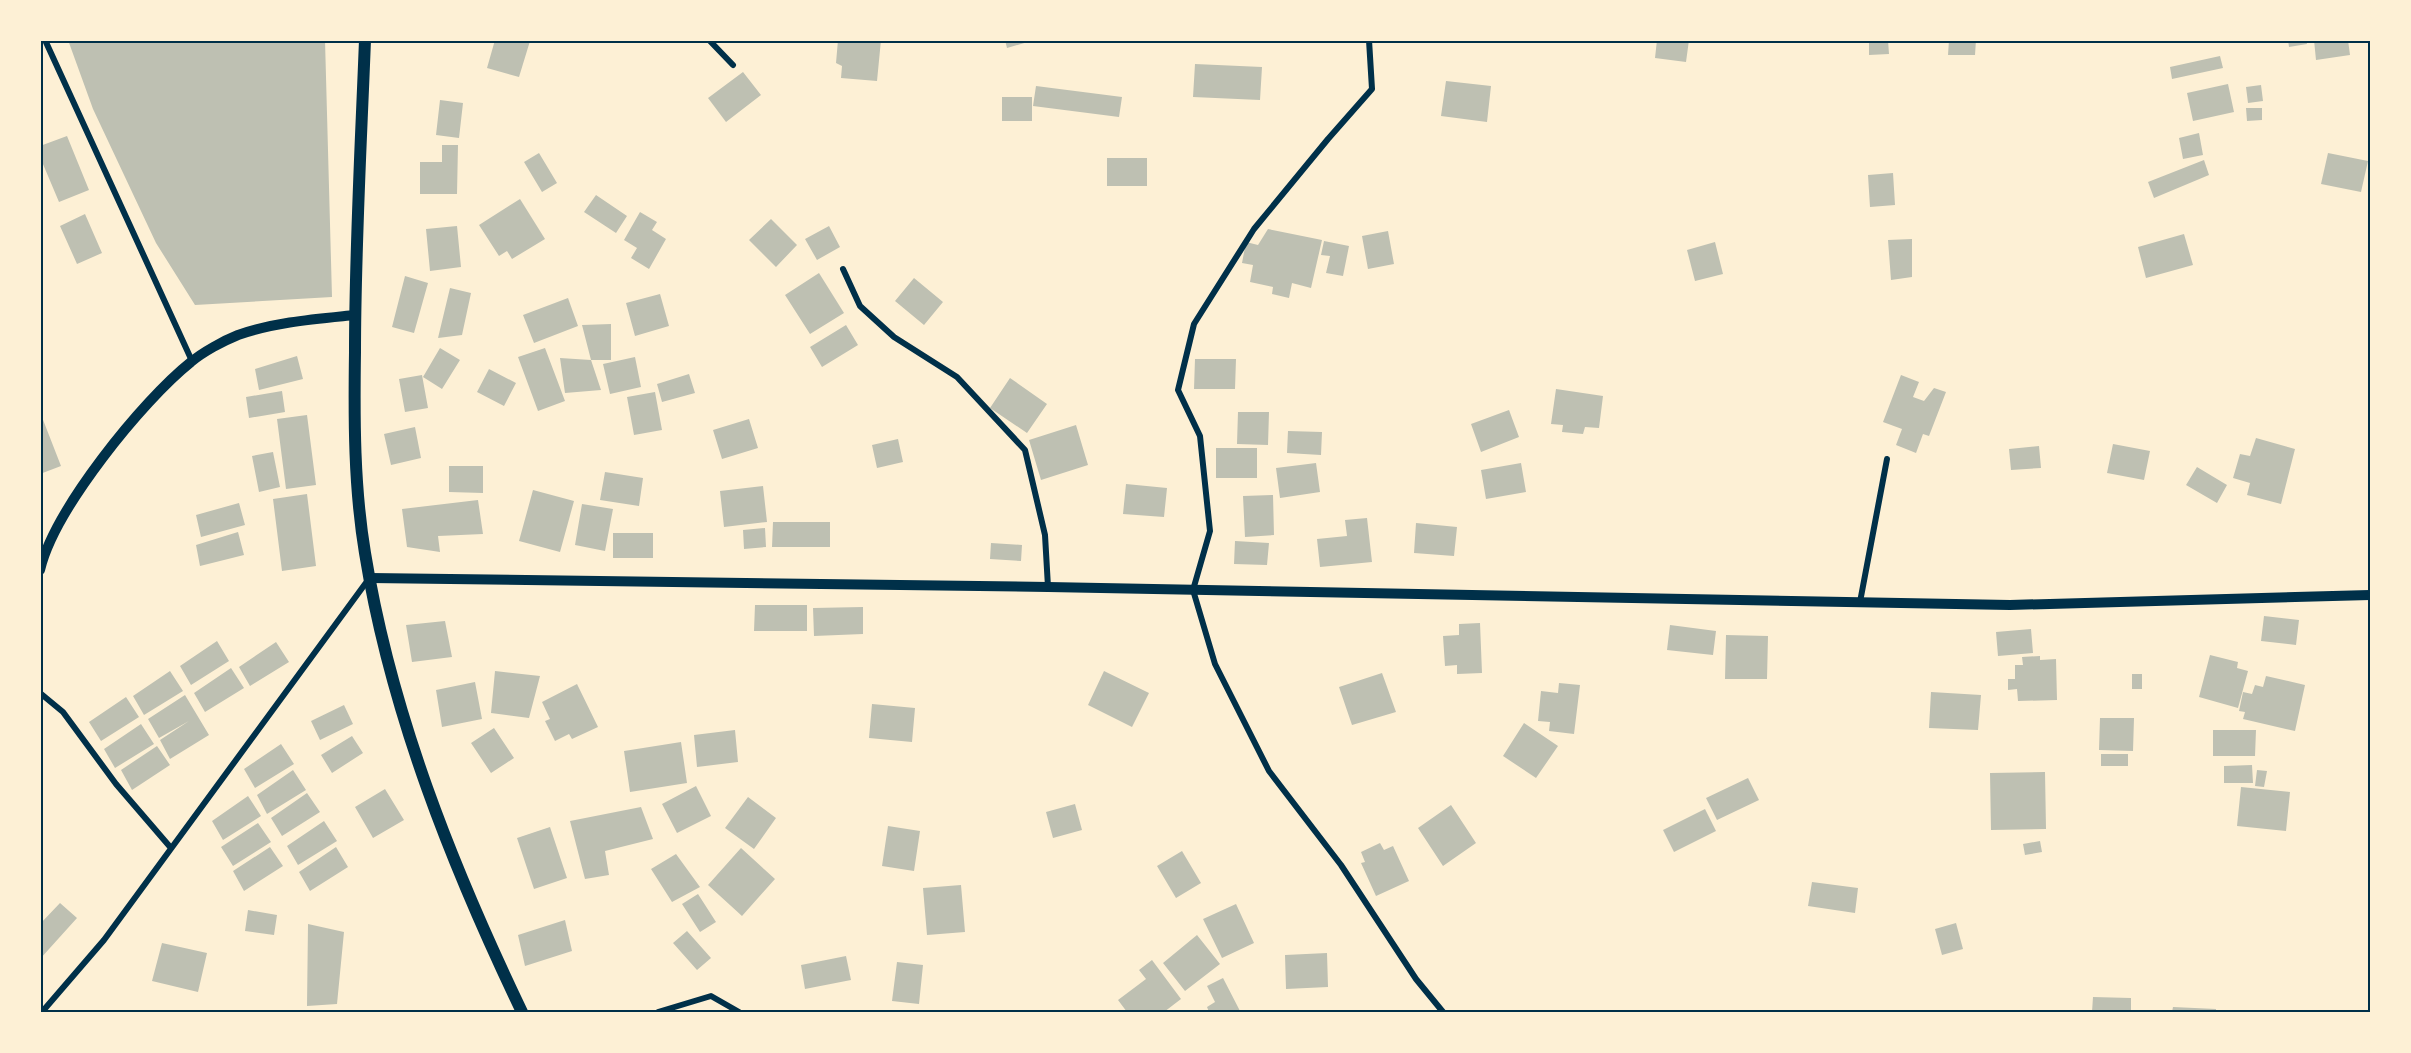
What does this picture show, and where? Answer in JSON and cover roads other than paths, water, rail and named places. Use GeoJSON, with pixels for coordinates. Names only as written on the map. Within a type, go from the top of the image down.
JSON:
{"type":"FeatureCollection","features":[{"type":"Feature","properties":{"kind":"main road"},"geometry":{"type":"LineString","coordinates":[[365,40],[355,315],[354,434],[365,551],[383,646],[410,740],[450,850],[522,1012]]}},
{"type":"Feature","properties":{"kind":"street"},"geometry":{"type":"LineString","coordinates":[[45,40],[192,361]]}},
{"type":"Feature","properties":{"kind":"street"},"geometry":{"type":"LineString","coordinates":[[709,40],[733,65]]}},
{"type":"Feature","properties":{"kind":"street"},"geometry":{"type":"LineString","coordinates":[[1369,40],[1372,89],[1254,229],[1194,324],[1178,390],[1200,436],[1210,531],[1193,590],[1215,664],[1269,771],[1341,865],[1416,979],[1443,1012]]}},
{"type":"Feature","properties":{"kind":"street"},"geometry":{"type":"LineString","coordinates":[[843,269],[860,306],[894,337],[957,377],[1025,450],[1045,535],[1048,587]]}},
{"type":"Feature","properties":{"kind":"street"},"geometry":{"type":"LineString","coordinates":[[40,570],[44,554],[82,486],[140,412],[192,361],[237,335],[293,322],[355,315]]}},
{"type":"Feature","properties":{"kind":"street"},"geometry":{"type":"LineString","coordinates":[[1860,602],[1887,459]]}},
{"type":"Feature","properties":{"kind":"street"},"geometry":{"type":"LineString","coordinates":[[42,1012],[104,940],[370,578],[1048,587],[2010,605],[2370,595]]}},
{"type":"Feature","properties":{"kind":"street"},"geometry":{"type":"LineString","coordinates":[[40,693],[63,712],[116,784],[171,848]]}},
{"type":"Feature","properties":{"kind":"street"},"geometry":{"type":"LineString","coordinates":[[658,1012],[711,996],[739,1012]]}}]}
